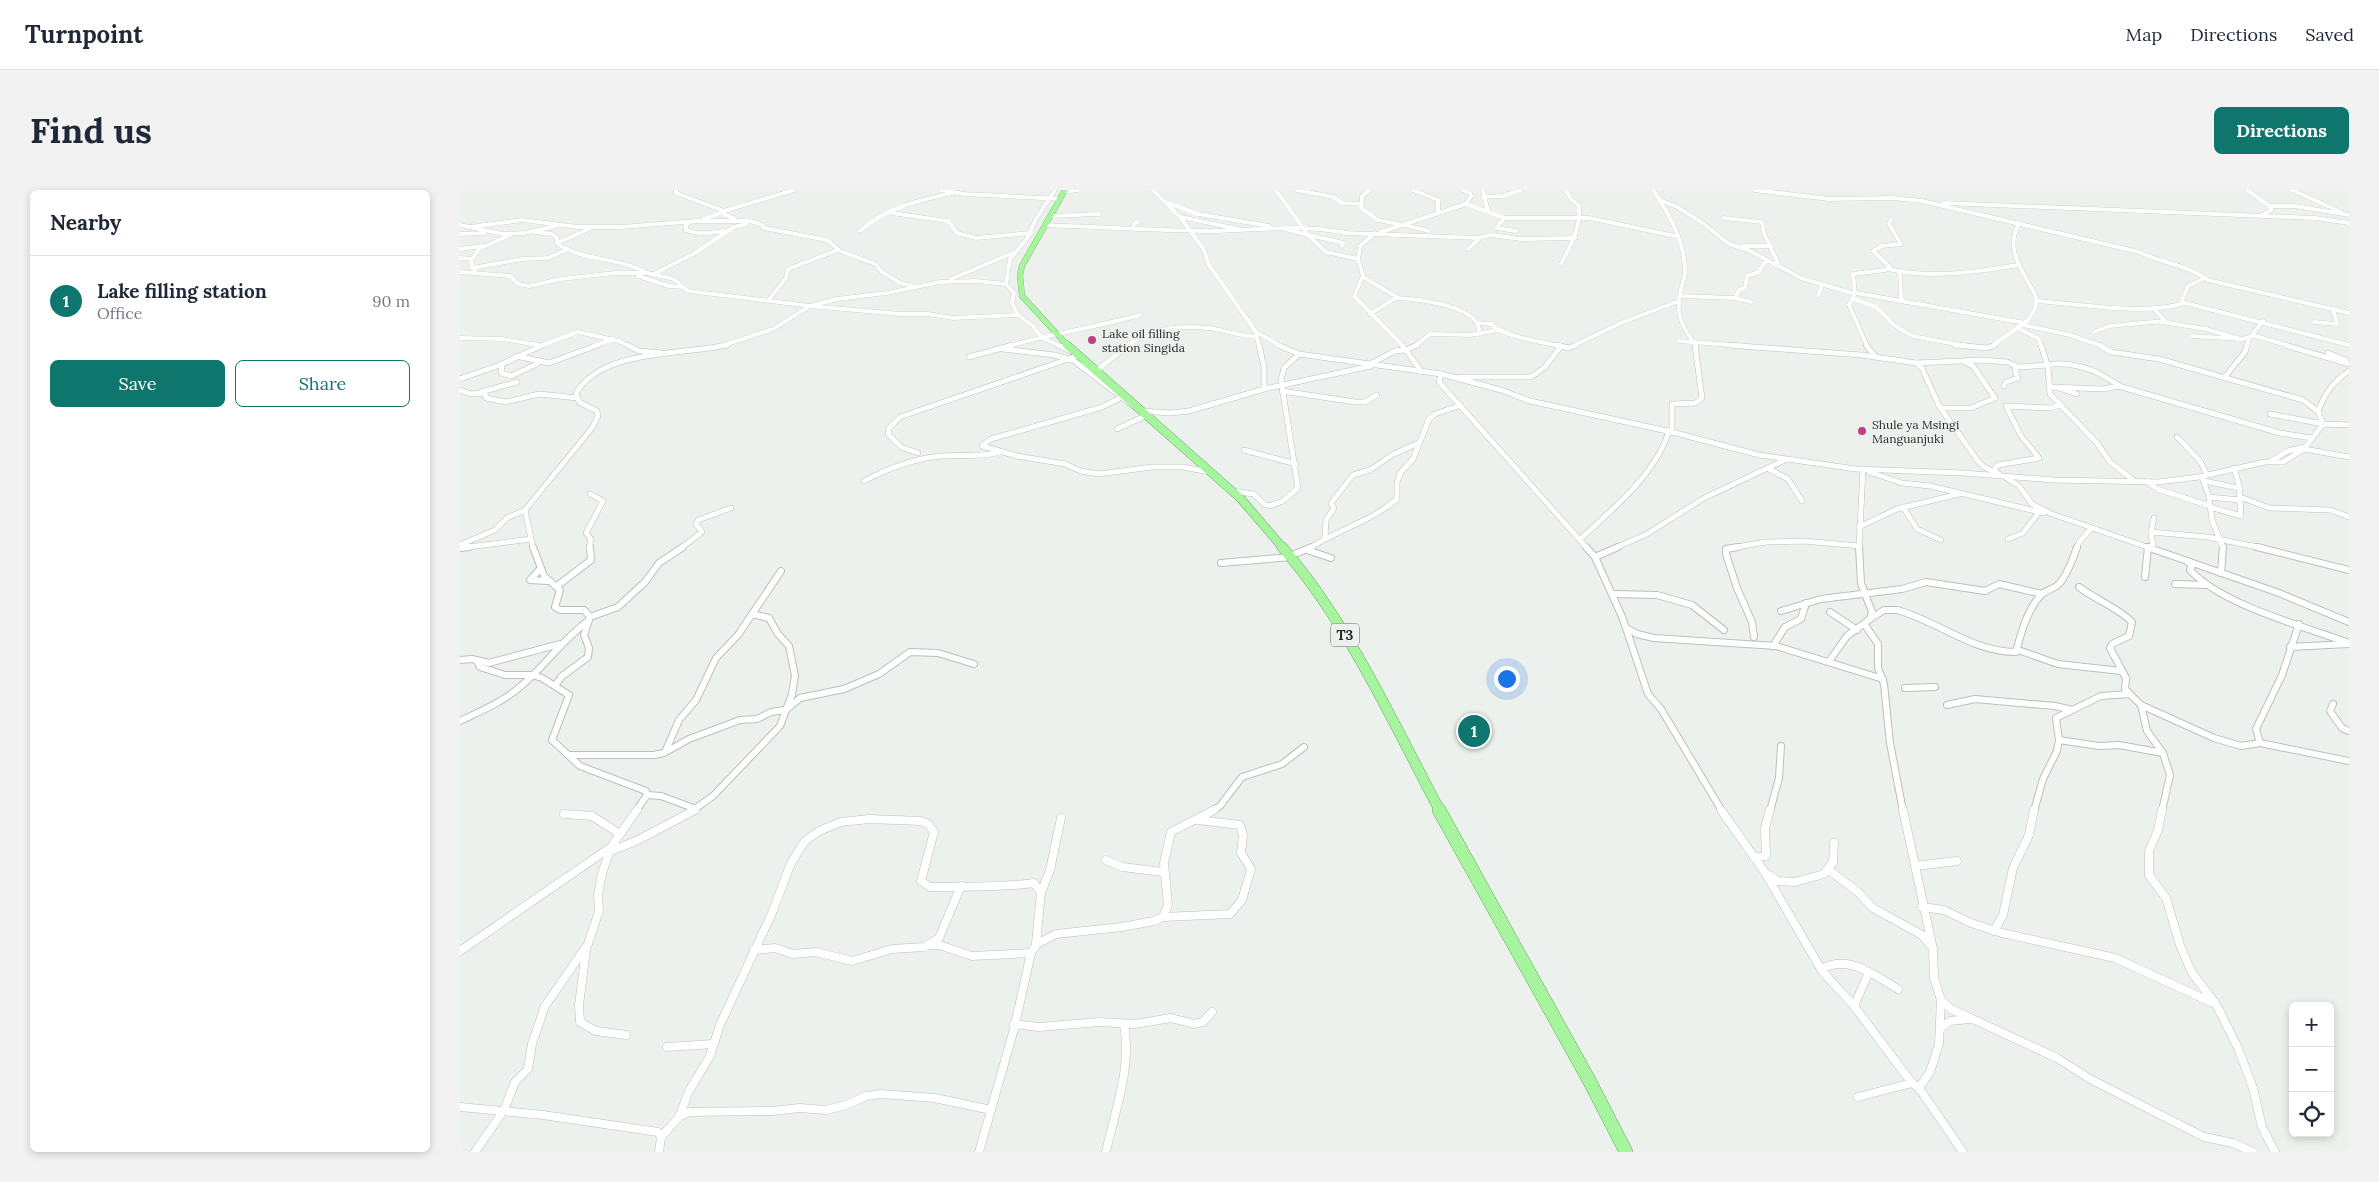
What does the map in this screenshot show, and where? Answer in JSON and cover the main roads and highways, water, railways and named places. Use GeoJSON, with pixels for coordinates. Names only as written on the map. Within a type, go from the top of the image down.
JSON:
{"type":"FeatureCollection","features":[{"type":"Feature","properties":{"kind":"highway","name":"T3"},"geometry":{"type":"LineString","coordinates":[[1061,193],[1051,216],[1022,266],[1020,284],[1022,296],[1076,356],[1097,370],[1212,472],[1229,491],[1245,504],[1290,556],[1351,644],[1463,854],[1589,1080],[1626,1152]]}},
{"type":"Feature","properties":{"kind":"place","name":"Lake oil filling station Singida"},"geometry":{"type":"Point","coordinates":[1092,340]}},
{"type":"Feature","properties":{"kind":"place","name":"Shule ya Msingi Manguanjuki"},"geometry":{"type":"Point","coordinates":[1862,431]}},
{"type":"Feature","properties":{"kind":"place","name":"Lake filling station"},"geometry":{"type":"Point","coordinates":[1474,731]}}]}
